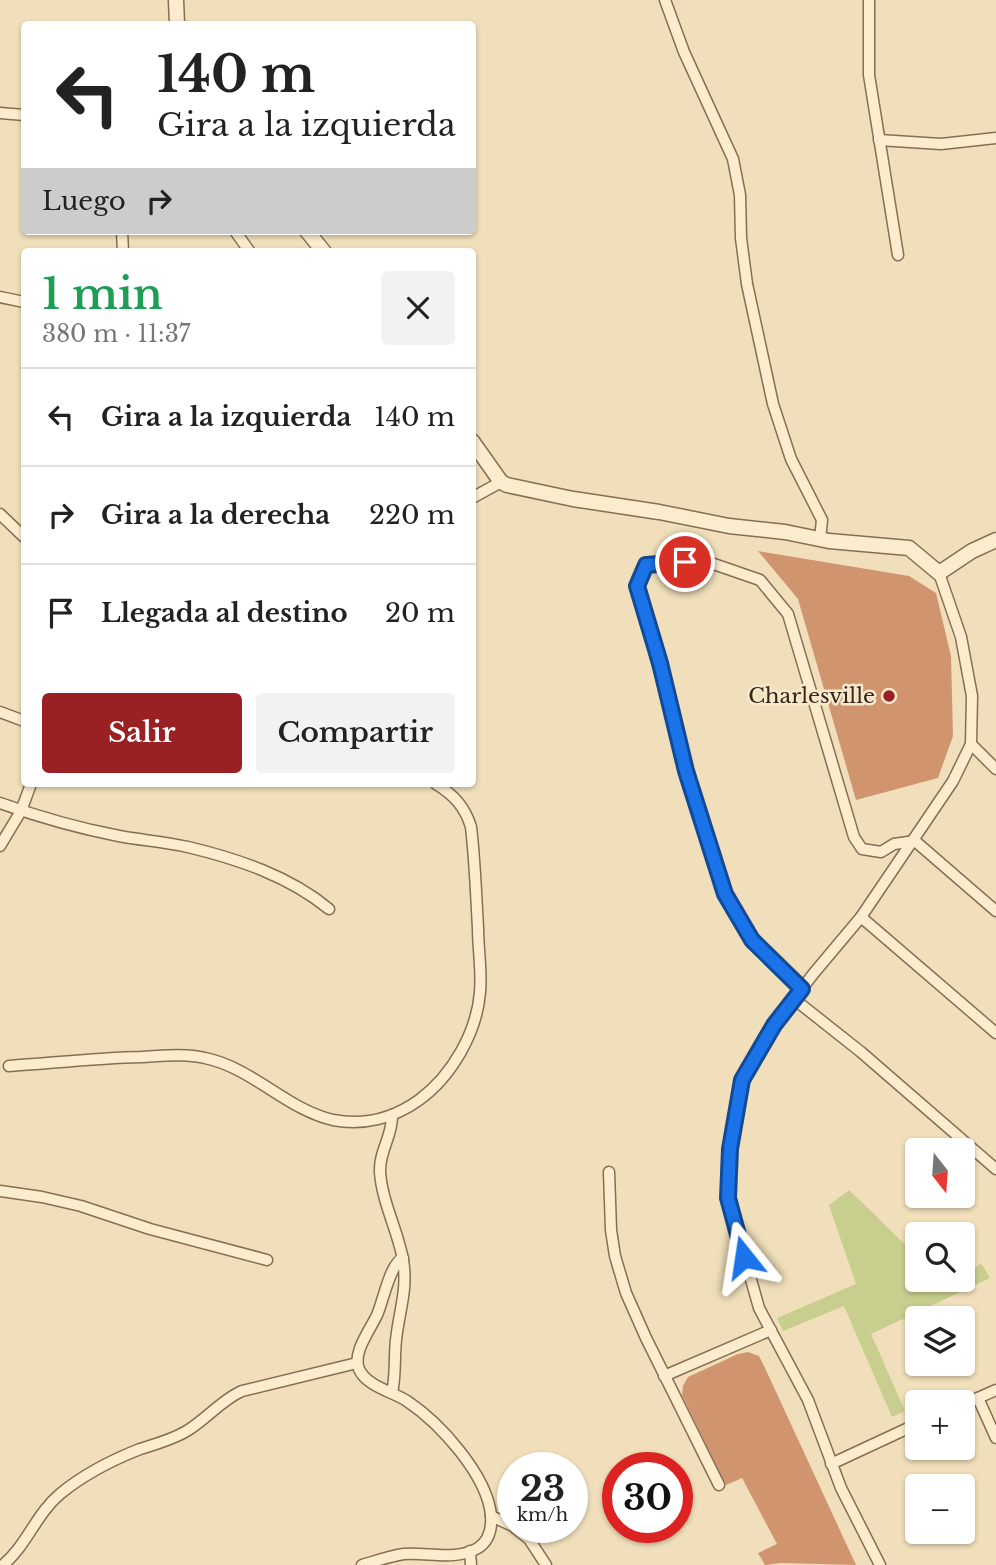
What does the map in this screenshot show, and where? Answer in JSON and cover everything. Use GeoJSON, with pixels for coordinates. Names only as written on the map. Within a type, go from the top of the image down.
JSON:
{"type":"FeatureCollection","features":[{"type":"Feature","properties":{"kind":"street"},"geometry":{"type":"LineString","coordinates":[[175,21],[176,0]]}},
{"type":"Feature","properties":{"kind":"street"},"geometry":{"type":"LineString","coordinates":[[665,0],[684,52],[733,159],[740,195],[741,239],[747,284],[773,404],[791,459],[822,520],[820,539]]}},
{"type":"Feature","properties":{"kind":"street"},"geometry":{"type":"LineString","coordinates":[[869,0],[869,75],[898,255]]}},
{"type":"Feature","properties":{"kind":"street"},"geometry":{"type":"LineString","coordinates":[[0,113],[21,116]]}},
{"type":"Feature","properties":{"kind":"street"},"geometry":{"type":"LineString","coordinates":[[879,140],[941,144],[996,138]]}},
{"type":"Feature","properties":{"kind":"street"},"geometry":{"type":"LineString","coordinates":[[0,297],[21,301]]}},
{"type":"Feature","properties":{"kind":"street"},"geometry":{"type":"LineString","coordinates":[[476,447],[501,482],[573,499],[820,539],[909,548],[939,573],[961,637],[972,696],[971,744],[953,781],[915,841],[861,918],[774,1025],[742,1080],[730,1149],[728,1198],[759,1308],[808,1400],[841,1488],[880,1565]]}},
{"type":"Feature","properties":{"kind":"street"},"geometry":{"type":"LineString","coordinates":[[476,496],[501,482]]}},
{"type":"Feature","properties":{"kind":"street"},"geometry":{"type":"LineString","coordinates":[[0,514],[21,534]]}},
{"type":"Feature","properties":{"kind":"street"},"geometry":{"type":"LineString","coordinates":[[939,573],[972,551],[996,540]]}},
{"type":"Feature","properties":{"kind":"street"},"geometry":{"type":"LineString","coordinates":[[802,989],[752,940],[725,894],[686,771],[660,663],[637,586],[646,565],[705,561],[760,580],[788,614],[854,837],[862,849],[881,852],[894,844],[915,841],[996,911]]}},
{"type":"Feature","properties":{"kind":"street"},"geometry":{"type":"LineString","coordinates":[[0,712],[21,721]]}},
{"type":"Feature","properties":{"kind":"street"},"geometry":{"type":"LineString","coordinates":[[971,744],[996,769]]}},
{"type":"Feature","properties":{"kind":"street"},"geometry":{"type":"LineString","coordinates":[[0,846],[21,811],[30,787]]}},
{"type":"Feature","properties":{"kind":"street"},"geometry":{"type":"LineString","coordinates":[[9,1066],[121,1057],[192,1055],[226,1064],[297,1106],[318,1115],[358,1122],[392,1115],[425,1095],[447,1072],[470,1033],[481,991],[471,827],[466,811],[456,798],[440,787]]}},
{"type":"Feature","properties":{"kind":"street"},"geometry":{"type":"LineString","coordinates":[[0,803],[118,836],[187,847],[259,869],[309,893],[329,909]]}},
{"type":"Feature","properties":{"kind":"street"},"geometry":{"type":"LineString","coordinates":[[861,918],[996,1033]]}},
{"type":"Feature","properties":{"kind":"street"},"geometry":{"type":"LineString","coordinates":[[794,999],[861,1052],[996,1169]]}},
{"type":"Feature","properties":{"kind":"street"},"geometry":{"type":"LineString","coordinates":[[392,1115],[392,1123],[380,1159],[380,1173],[402,1258],[405,1293],[397,1326],[393,1393]]}},
{"type":"Feature","properties":{"kind":"street"},"geometry":{"type":"LineString","coordinates":[[609,1172],[615,1255],[626,1293],[719,1485]]}},
{"type":"Feature","properties":{"kind":"street"},"geometry":{"type":"LineString","coordinates":[[0,1191],[42,1196],[81,1206],[150,1229],[267,1260]]}},
{"type":"Feature","properties":{"kind":"street"},"geometry":{"type":"LineString","coordinates":[[362,1565],[401,1555],[453,1555],[470,1551],[480,1547],[491,1527],[484,1489],[460,1452],[434,1424],[408,1402],[364,1377],[357,1363],[359,1352],[382,1305],[395,1263],[402,1258]]}},
{"type":"Feature","properties":{"kind":"street"},"geometry":{"type":"LineString","coordinates":[[664,1376],[771,1330]]}},
{"type":"Feature","properties":{"kind":"street"},"geometry":{"type":"LineString","coordinates":[[3,1565],[17,1553],[48,1506],[59,1495],[91,1474],[126,1455],[185,1432],[242,1391],[357,1363]]}},
{"type":"Feature","properties":{"kind":"street"},"geometry":{"type":"LineString","coordinates":[[975,1399],[996,1390]]}},
{"type":"Feature","properties":{"kind":"street"},"geometry":{"type":"LineString","coordinates":[[978,1398],[996,1438]]}},
{"type":"Feature","properties":{"kind":"street"},"geometry":{"type":"LineString","coordinates":[[831,1464],[905,1430]]}},
{"type":"Feature","properties":{"kind":"street"},"geometry":{"type":"LineString","coordinates":[[491,1516],[497,1519]]}},
{"type":"Feature","properties":{"kind":"street"},"geometry":{"type":"LineString","coordinates":[[532,1543],[547,1565]]}},
{"type":"Feature","properties":{"kind":"street"},"geometry":{"type":"LineString","coordinates":[[470,1551],[471,1565]]}},
{"type":"Feature","properties":{"kind":"green space"},"geometry":{"type":"Polygon","coordinates":[[[849,1190],[905,1244],[905,1292],[960,1292],[930,1306],[905,1306],[905,1318],[871,1334],[905,1411],[892,1417],[844,1306],[783,1331],[777,1318],[856,1284],[829,1205],[849,1190]]]}},
{"type":"Feature","properties":{"kind":"green space"},"geometry":{"type":"Polygon","coordinates":[[[981,1263],[990,1278],[975,1285],[975,1268],[981,1263]]]}},
{"type":"Feature","properties":{"kind":"building","name":"Charlesville"},"geometry":{"type":"Polygon","coordinates":[[[758,551],[909,576],[936,593],[951,656],[953,736],[938,778],[856,800],[798,599],[758,551]]]}},
{"type":"Feature","properties":{"kind":"building"},"geometry":{"type":"Polygon","coordinates":[[[748,1352],[759,1356],[856,1565],[765,1565],[758,1553],[777,1544],[742,1478],[726,1485],[682,1395],[688,1377],[748,1352]]]}},
{"type":"Feature","properties":{"kind":"place","name":"Charlesville"},"geometry":{"type":"Point","coordinates":[889,696]}},
{"type":"Feature","properties":{"kind":"route"},"geometry":{"type":"LineString","coordinates":[[685,562],[646,565],[637,586],[660,663],[686,771],[725,894],[752,940],[802,989],[774,1025],[742,1080],[730,1149],[728,1198],[744,1257]]}}]}
